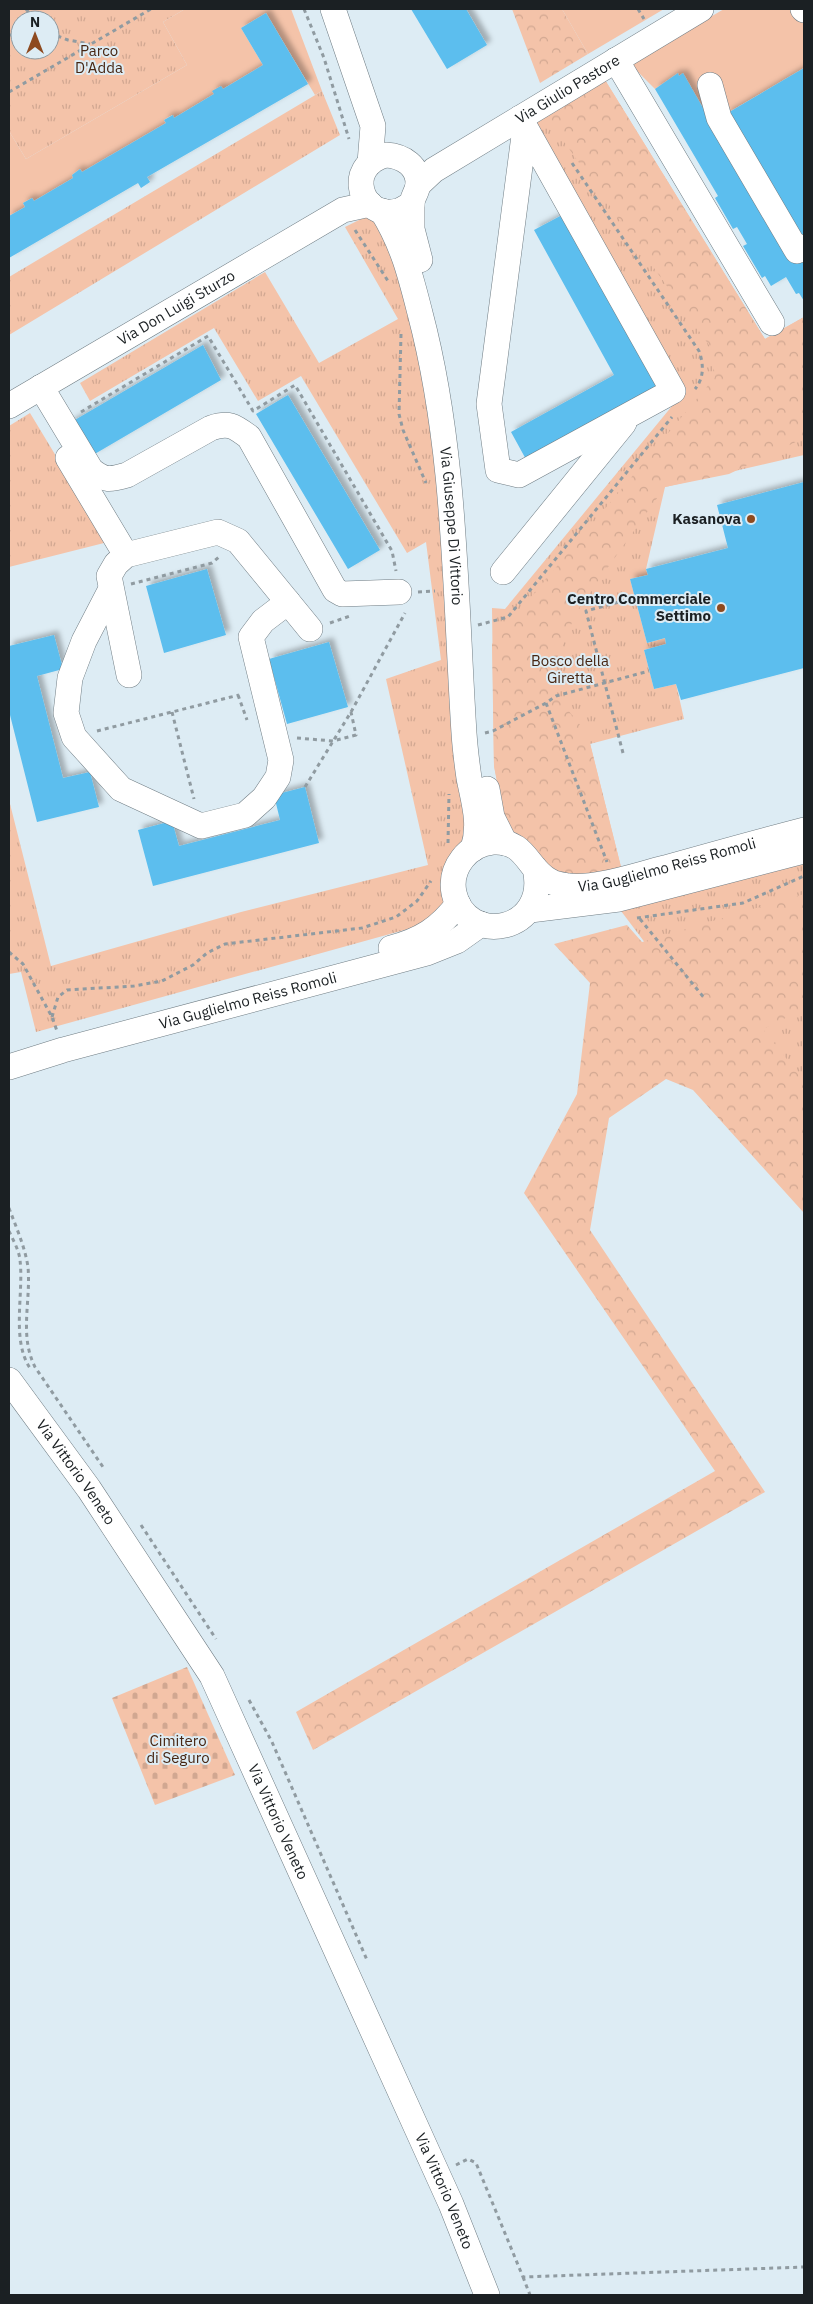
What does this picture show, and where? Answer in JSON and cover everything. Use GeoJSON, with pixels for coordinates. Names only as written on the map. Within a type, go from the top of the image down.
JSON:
{"type":"FeatureCollection","features":[{"type":"Feature","properties":{"kind":"street"},"geometry":{"type":"LineString","coordinates":[[333,9],[373,126],[371,191]]}},
{"type":"Feature","properties":{"kind":"street","name":"Via Giuseppe Di Vittorio"},"geometry":{"type":"LineString","coordinates":[[348,9],[415,176],[412,229],[445,352],[457,438],[473,627],[482,768],[492,817],[505,843]]}},
{"type":"Feature","properties":{"kind":"street","name":"Via Giulio Pastore"},"geometry":{"type":"LineString","coordinates":[[415,176],[522,123],[616,60],[701,9]]}},
{"type":"Feature","properties":{"kind":"street"},"geometry":{"type":"LineString","coordinates":[[616,60],[772,323]]}},
{"type":"Feature","properties":{"kind":"street"},"geometry":{"type":"LineString","coordinates":[[710,85],[719,118],[797,251],[804,246]]}},
{"type":"Feature","properties":{"kind":"street"},"geometry":{"type":"LineString","coordinates":[[522,123],[673,391],[519,475],[498,470],[489,404],[522,123]]}},
{"type":"Feature","properties":{"kind":"street"},"geometry":{"type":"LineString","coordinates":[[386,155],[415,176],[398,211],[371,191],[386,155]]}},
{"type":"Feature","properties":{"kind":"street","name":"Via Don Luigi Sturzo"},"geometry":{"type":"LineString","coordinates":[[26,396],[343,210],[371,191]]}},
{"type":"Feature","properties":{"kind":"street","name":"Via Giuseppe Di Vittorio"},"geometry":{"type":"LineString","coordinates":[[371,191],[397,236],[409,271],[431,355],[434,374],[443,439],[453,541],[464,736],[477,818],[477,834],[473,849]]}},
{"type":"Feature","properties":{"kind":"street"},"geometry":{"type":"LineString","coordinates":[[26,396],[126,555]]}},
{"type":"Feature","properties":{"kind":"street"},"geometry":{"type":"LineString","coordinates":[[26,396],[91,470],[101,478],[114,479],[127,474],[211,428],[224,424],[237,428],[249,437],[335,590],[342,594],[406,600]]}},
{"type":"Feature","properties":{"kind":"street"},"geometry":{"type":"LineString","coordinates":[[503,572],[632,413]]}},
{"type":"Feature","properties":{"kind":"street"},"geometry":{"type":"LineString","coordinates":[[129,675],[109,576],[116,564],[126,555],[218,532],[238,541],[310,629]]}},
{"type":"Feature","properties":{"kind":"street"},"geometry":{"type":"LineString","coordinates":[[111,589],[84,641],[70,678],[66,713],[74,737],[121,789],[201,826],[245,816],[264,798],[278,777],[281,760],[251,637],[263,621],[288,602]]}},
{"type":"Feature","properties":{"kind":"street","name":"Via Guglielmo Reiss Romoli"},"geometry":{"type":"LineString","coordinates":[[535,868],[549,881],[618,897],[804,830]]}},
{"type":"Feature","properties":{"kind":"street"},"geometry":{"type":"LineString","coordinates":[[505,843],[517,848],[528,856],[535,868],[538,882],[536,897],[530,910],[520,919],[508,925],[494,926],[481,924],[468,916],[458,904],[454,892],[457,868],[464,857],[473,849],[483,844],[505,843]]}},
{"type":"Feature","properties":{"kind":"street","name":"Via Guglielmo Reiss Romoli"},"geometry":{"type":"LineString","coordinates":[[530,910],[618,897],[804,851]]}},
{"type":"Feature","properties":{"kind":"street","name":"Via Guglielmo Reiss Romoli"},"geometry":{"type":"LineString","coordinates":[[9,1052],[410,942],[445,921],[458,904]]}},
{"type":"Feature","properties":{"kind":"street","name":"Via Guglielmo Reiss Romoli"},"geometry":{"type":"LineString","coordinates":[[9,1067],[62,1050],[427,953],[457,941],[481,924]]}},
{"type":"Feature","properties":{"kind":"street","name":"Via Vittorio Veneto"},"geometry":{"type":"LineString","coordinates":[[9,1380],[89,1489],[212,1676],[451,2204],[487,2295]]}},
{"type":"Feature","properties":{"kind":"path"},"geometry":{"type":"LineString","coordinates":[[9,92],[151,9]]}},
{"type":"Feature","properties":{"kind":"path"},"geometry":{"type":"LineString","coordinates":[[60,36],[68,40],[92,44]]}},
{"type":"Feature","properties":{"kind":"path"},"geometry":{"type":"LineString","coordinates":[[568,157],[699,351],[703,363],[700,383],[694,390]]}},
{"type":"Feature","properties":{"kind":"path"},"geometry":{"type":"LineString","coordinates":[[473,627],[508,617],[676,413]]}},
{"type":"Feature","properties":{"kind":"path"},"geometry":{"type":"LineString","coordinates":[[111,589],[212,563],[238,541]]}},
{"type":"Feature","properties":{"kind":"path"},"geometry":{"type":"LineString","coordinates":[[305,787],[350,712],[406,600],[432,591]]}},
{"type":"Feature","properties":{"kind":"path"},"geometry":{"type":"LineString","coordinates":[[623,753],[586,611],[630,599]]}},
{"type":"Feature","properties":{"kind":"path"},"geometry":{"type":"LineString","coordinates":[[310,629],[354,615]]}},
{"type":"Feature","properties":{"kind":"path"},"geometry":{"type":"LineString","coordinates":[[480,734],[493,731],[556,696],[649,671]]}},
{"type":"Feature","properties":{"kind":"path"},"geometry":{"type":"LineString","coordinates":[[74,737],[264,688]]}},
{"type":"Feature","properties":{"kind":"path"},"geometry":{"type":"LineString","coordinates":[[238,695],[248,723]]}},
{"type":"Feature","properties":{"kind":"path"},"geometry":{"type":"LineString","coordinates":[[546,703],[618,897],[639,919],[705,999]]}},
{"type":"Feature","properties":{"kind":"path"},"geometry":{"type":"LineString","coordinates":[[172,712],[201,826]]}},
{"type":"Feature","properties":{"kind":"path"},"geometry":{"type":"LineString","coordinates":[[276,736],[333,741],[356,735],[350,712]]}},
{"type":"Feature","properties":{"kind":"path"},"geometry":{"type":"LineString","coordinates":[[639,919],[743,903],[804,876]]}},
{"type":"Feature","properties":{"kind":"path"},"geometry":{"type":"LineString","coordinates":[[9,952],[23,964],[52,1018]]}},
{"type":"Feature","properties":{"kind":"path"},"geometry":{"type":"LineString","coordinates":[[9,1231],[20,1257],[20,1341],[25,1361]]}},
{"type":"Feature","properties":{"kind":"path"},"geometry":{"type":"LineString","coordinates":[[456,2165],[468,2159],[476,2163],[530,2295]]}},
{"type":"Feature","properties":{"kind":"path"},"geometry":{"type":"LineString","coordinates":[[523,2276],[804,2267]]}},
{"type":"Feature","properties":{"kind":"green space","name":"Parco D'Adda"},"geometry":{"type":"Polygon","coordinates":[[[9,9],[185,9],[163,22],[187,65],[26,159],[9,131],[9,9]]]}},
{"type":"Feature","properties":{"kind":"green space"},"geometry":{"type":"Polygon","coordinates":[[[185,9],[291,9],[322,91],[315,95],[266,13],[241,28],[263,65],[223,89],[213,91],[214,94],[174,118],[172,115],[164,120],[166,123],[82,172],[80,169],[72,175],[73,178],[34,201],[32,198],[23,203],[25,207],[9,216],[9,131],[26,159],[187,65],[163,22],[185,9]]]}},
{"type":"Feature","properties":{"kind":"green space"},"geometry":{"type":"Polygon","coordinates":[[[512,9],[562,9],[588,54],[540,83],[512,9]]]}},
{"type":"Feature","properties":{"kind":"green space"},"geometry":{"type":"Polygon","coordinates":[[[562,9],[664,9],[588,54],[562,9]]]}},
{"type":"Feature","properties":{"kind":"green space"},"geometry":{"type":"Polygon","coordinates":[[[724,9],[804,9],[804,68],[719,118],[715,129],[683,74],[679,76],[677,74],[655,89],[630,64],[724,9]]]}},
{"type":"Feature","properties":{"kind":"green space","name":"Bosco della Giretta"},"geometry":{"type":"Polygon","coordinates":[[[605,80],[765,339],[804,317],[804,455],[665,487],[646,569],[648,575],[630,579],[647,643],[665,638],[666,644],[644,650],[654,689],[676,684],[684,719],[590,744],[622,871],[541,864],[526,839],[506,827],[494,766],[492,608],[505,609],[686,389],[534,122],[605,80]]]}},
{"type":"Feature","properties":{"kind":"green space","name":"Bosco della Giretta"},"geometry":{"type":"Polygon","coordinates":[[[605,80],[765,339],[804,317],[804,438],[729,474],[665,487],[577,611],[556,660],[556,696],[578,722],[589,739],[622,871],[557,877],[541,864],[526,839],[506,827],[494,766],[492,644],[715,377],[711,348],[545,115],[605,80]]]}},
{"type":"Feature","properties":{"kind":"green space"},"geometry":{"type":"Polygon","coordinates":[[[322,91],[340,135],[9,335],[9,277],[322,91]]]}},
{"type":"Feature","properties":{"kind":"green space"},"geometry":{"type":"Polygon","coordinates":[[[365,217],[378,222],[389,239],[421,341],[442,503],[467,839],[446,902],[426,924],[36,1032],[21,972],[9,974],[9,800],[51,966],[241,912],[428,865],[386,679],[441,660],[426,542],[407,553],[301,376],[258,401],[214,328],[90,401],[80,383],[265,272],[319,363],[398,319],[345,227],[365,217]]]}},
{"type":"Feature","properties":{"kind":"green space"},"geometry":{"type":"Polygon","coordinates":[[[30,413],[108,542],[9,567],[9,426],[30,413]]]}},
{"type":"Feature","properties":{"kind":"green space"},"geometry":{"type":"Polygon","coordinates":[[[804,861],[804,1153],[621,911],[804,861]]]}},
{"type":"Feature","properties":{"kind":"green space"},"geometry":{"type":"Polygon","coordinates":[[[804,894],[804,1009],[763,1029],[804,1081],[804,1213],[693,1090],[666,1079],[609,1118],[590,1230],[765,1492],[313,1750],[296,1712],[715,1471],[524,1193],[577,1094],[590,983],[554,944],[627,925],[642,942],[804,894]]]}},
{"type":"Feature","properties":{"kind":"green space","name":"Cimitero di Seguro"},"geometry":{"type":"Polygon","coordinates":[[[187,1667],[235,1775],[155,1805],[112,1698],[187,1667]]]}},
{"type":"Feature","properties":{"kind":"building"},"geometry":{"type":"Polygon","coordinates":[[[411,9],[466,9],[487,45],[447,69],[411,9]]]}},
{"type":"Feature","properties":{"kind":"building"},"geometry":{"type":"Polygon","coordinates":[[[266,13],[308,84],[147,177],[150,182],[141,188],[138,183],[9,258],[9,216],[25,207],[23,203],[32,198],[34,201],[73,178],[72,175],[80,169],[82,172],[166,123],[164,120],[173,115],[174,118],[214,94],[212,91],[221,86],[223,89],[263,65],[241,28],[266,13]]]}},
{"type":"Feature","properties":{"kind":"building"},"geometry":{"type":"Polygon","coordinates":[[[804,68],[804,237],[798,241],[726,114],[804,68]]]}},
{"type":"Feature","properties":{"kind":"building"},"geometry":{"type":"Polygon","coordinates":[[[678,73],[679,76],[683,73],[715,129],[804,265],[804,301],[799,293],[796,294],[786,277],[771,286],[765,276],[762,278],[743,246],[747,244],[737,227],[733,229],[715,198],[718,196],[655,89],[678,73]]]}},
{"type":"Feature","properties":{"kind":"building"},"geometry":{"type":"Polygon","coordinates":[[[566,213],[663,389],[528,463],[511,432],[614,375],[534,230],[566,213]]]}},
{"type":"Feature","properties":{"kind":"building"},"geometry":{"type":"Polygon","coordinates":[[[203,345],[221,380],[93,455],[68,424],[203,345]]]}},
{"type":"Feature","properties":{"kind":"building"},"geometry":{"type":"Polygon","coordinates":[[[288,395],[380,550],[348,569],[256,414],[288,395]]]}},
{"type":"Feature","properties":{"kind":"building","name":"Centro Commerciale Settimo"},"geometry":{"type":"Polygon","coordinates":[[[804,482],[804,668],[681,700],[676,684],[654,689],[644,650],[666,644],[665,638],[647,643],[630,579],[648,575],[646,569],[728,548],[717,505],[804,482]]]}},
{"type":"Feature","properties":{"kind":"building"},"geometry":{"type":"Polygon","coordinates":[[[207,569],[226,635],[164,653],[146,586],[207,569]]]}},
{"type":"Feature","properties":{"kind":"building"},"geometry":{"type":"Polygon","coordinates":[[[54,635],[63,669],[37,676],[63,778],[90,772],[99,807],[37,822],[9,711],[9,646],[54,635]]]}},
{"type":"Feature","properties":{"kind":"building"},"geometry":{"type":"Polygon","coordinates":[[[329,642],[348,707],[287,724],[269,659],[329,642]]]}},
{"type":"Feature","properties":{"kind":"building"},"geometry":{"type":"Polygon","coordinates":[[[305,787],[319,843],[153,886],[138,830],[172,821],[179,846],[280,820],[274,795],[305,787]]]}},
{"type":"Feature","properties":{"kind":"place","name":"Kasanova"},"geometry":{"type":"Point","coordinates":[751,519]}},
{"type":"Feature","properties":{"kind":"place","name":"Centro Commerciale Settimo"},"geometry":{"type":"Point","coordinates":[721,608]}}]}
